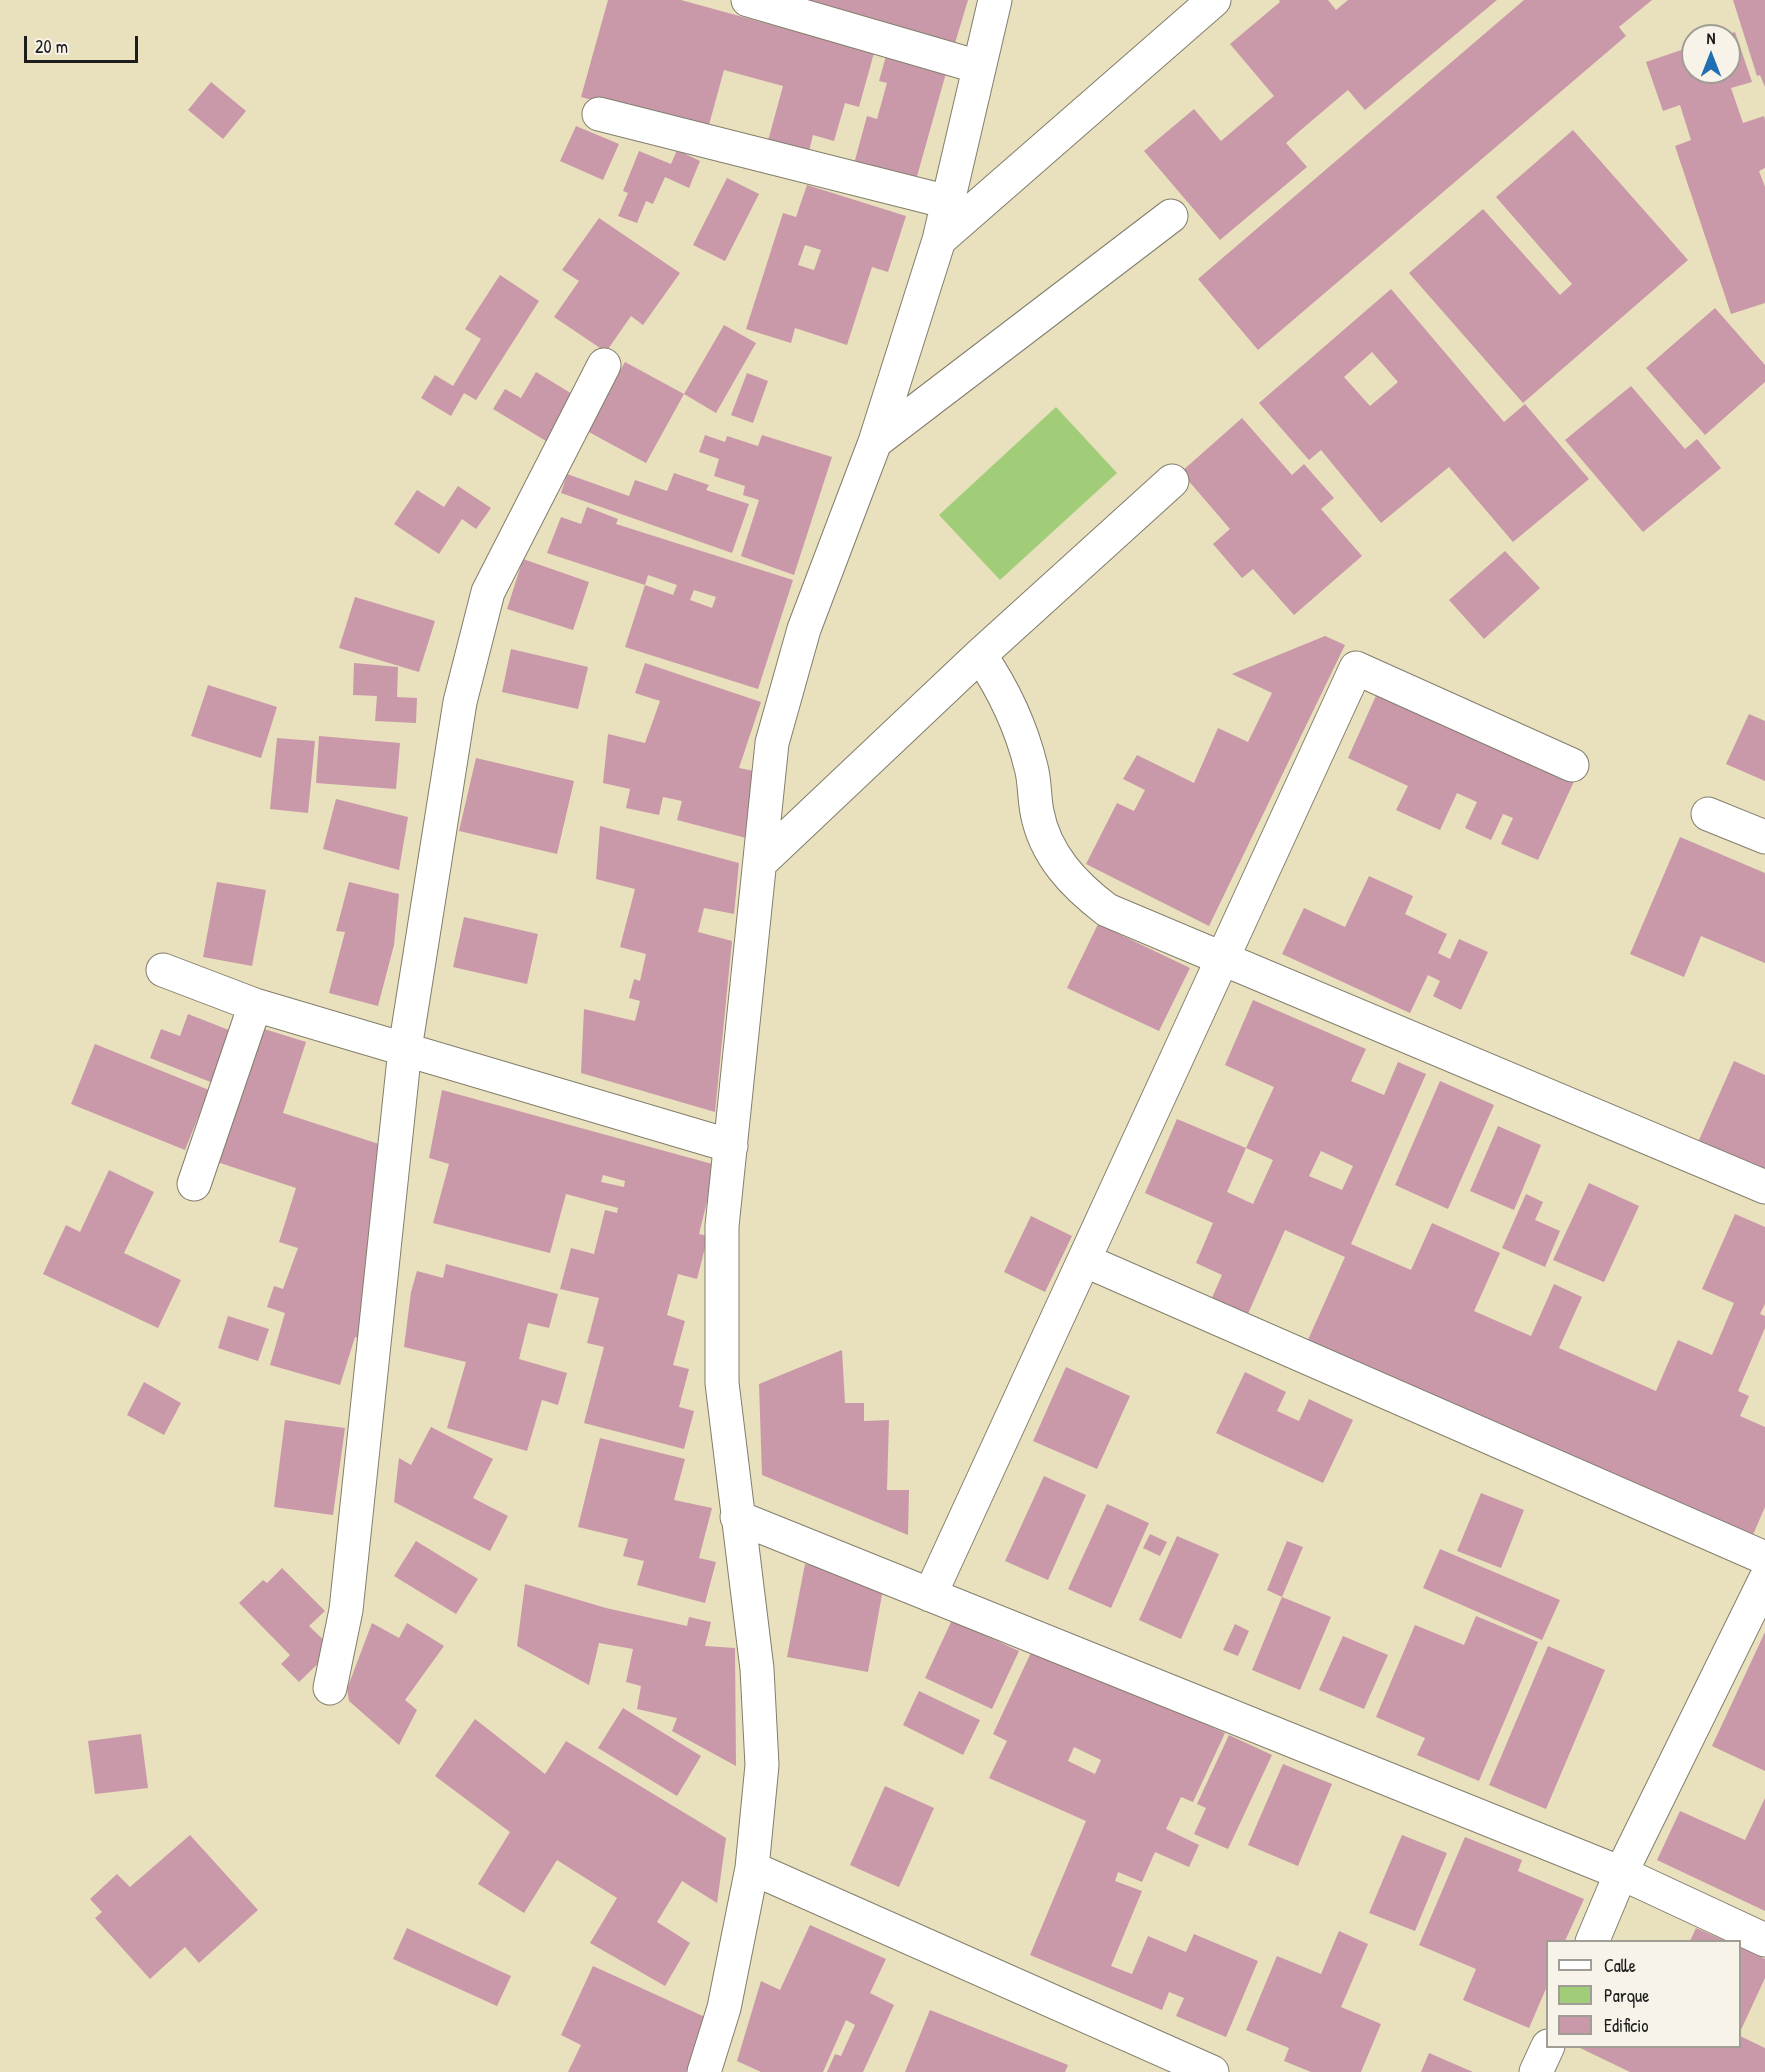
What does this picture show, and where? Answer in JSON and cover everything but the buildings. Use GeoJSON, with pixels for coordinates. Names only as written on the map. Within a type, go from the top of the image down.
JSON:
{"type":"FeatureCollection","features":[{"type":"Feature","properties":{"kind":"street"},"geometry":{"type":"LineString","coordinates":[[748,0],[979,67]]}},
{"type":"Feature","properties":{"kind":"street"},"geometry":{"type":"LineString","coordinates":[[704,2072],[724,2008],[752,1868],[762,1765],[757,1669],[722,1383],[722,1226],[772,743],[804,629],[875,442],[939,240],[995,0]]}},
{"type":"Feature","properties":{"kind":"street"},"geometry":{"type":"LineString","coordinates":[[939,240],[1214,0]]}},
{"type":"Feature","properties":{"kind":"street"},"geometry":{"type":"LineString","coordinates":[[599,114],[948,202]]}},
{"type":"Feature","properties":{"kind":"street"},"geometry":{"type":"LineString","coordinates":[[875,442],[1171,216]]}},
{"type":"Feature","properties":{"kind":"street"},"geometry":{"type":"LineString","coordinates":[[330,1688],[346,1610],[405,1049],[460,702],[488,592],[604,365]]}},
{"type":"Feature","properties":{"kind":"street"},"geometry":{"type":"LineString","coordinates":[[761,862],[980,655],[1172,481]]}},
{"type":"Feature","properties":{"kind":"street"},"geometry":{"type":"LineString","coordinates":[[980,655],[1008,701],[1022,735],[1032,770],[1033,794],[1045,838],[1070,879],[1107,910],[1765,1187]]}},
{"type":"Feature","properties":{"kind":"street"},"geometry":{"type":"LineString","coordinates":[[930,1595],[1086,1261],[1221,959],[1356,668],[1572,765]]}},
{"type":"Feature","properties":{"kind":"street"},"geometry":{"type":"LineString","coordinates":[[1708,814],[1765,837]]}},
{"type":"Feature","properties":{"kind":"street"},"geometry":{"type":"LineString","coordinates":[[163,970],[255,1005],[731,1146]]}},
{"type":"Feature","properties":{"kind":"street"},"geometry":{"type":"LineString","coordinates":[[194,1184],[255,1005]]}},
{"type":"Feature","properties":{"kind":"street"},"geometry":{"type":"LineString","coordinates":[[1086,1261],[1765,1558]]}},
{"type":"Feature","properties":{"kind":"street"},"geometry":{"type":"LineString","coordinates":[[737,1517],[1621,1873],[1765,1940]]}},
{"type":"Feature","properties":{"kind":"street"},"geometry":{"type":"LineString","coordinates":[[1592,1940],[1621,1873],[1765,1580]]}},
{"type":"Feature","properties":{"kind":"street"},"geometry":{"type":"LineString","coordinates":[[752,1868],[1212,2072]]}},
{"type":"Feature","properties":{"kind":"street"},"geometry":{"type":"LineString","coordinates":[[1536,2072],[1547,2048]]}},
{"type":"Feature","properties":{"kind":"green space"},"geometry":{"type":"Polygon","coordinates":[[[1056,407],[1117,473],[1000,580],[939,515],[1056,407]]]}}]}
